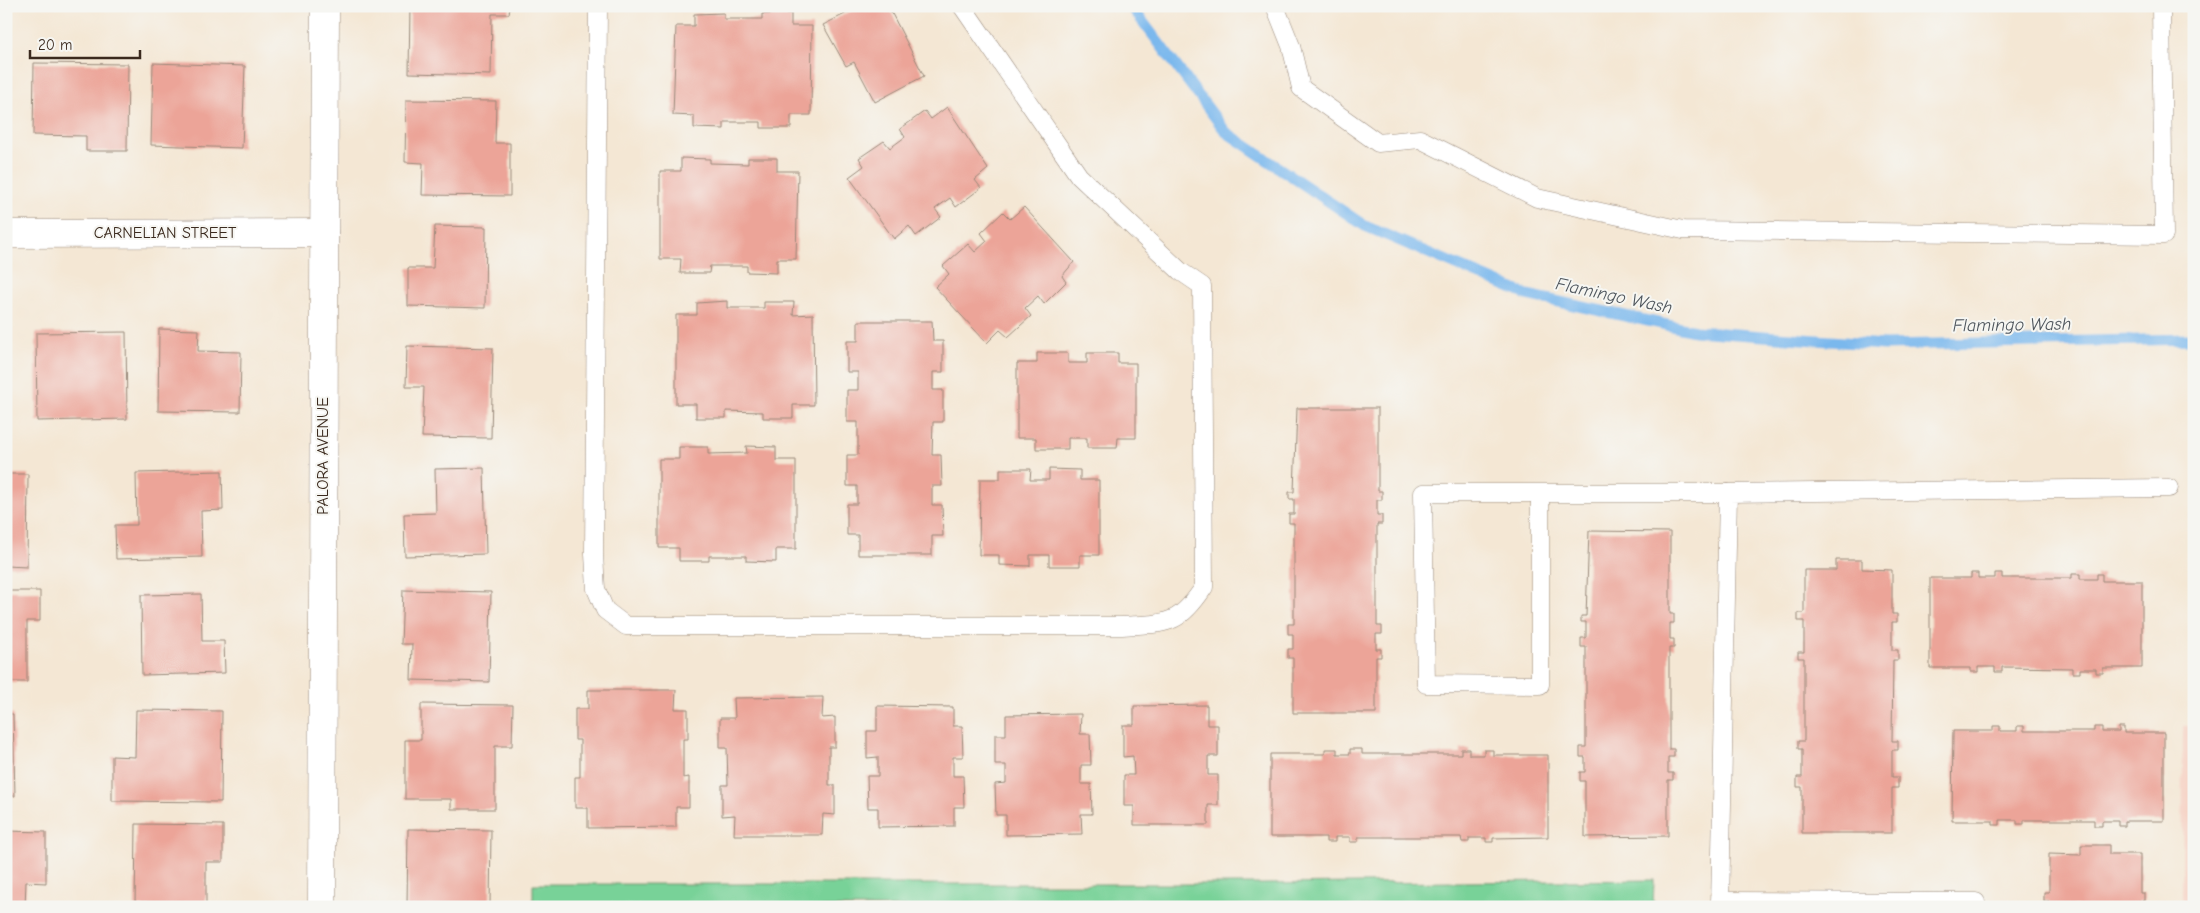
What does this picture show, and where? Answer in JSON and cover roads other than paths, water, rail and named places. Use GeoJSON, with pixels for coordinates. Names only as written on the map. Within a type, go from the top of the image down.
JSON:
{"type":"FeatureCollection","features":[{"type":"Feature","properties":{"kind":"street","name":"PALORA AVENUE"},"geometry":{"type":"LineString","coordinates":[[322,907],[325,6]]}},
{"type":"Feature","properties":{"kind":"street","name":"CARNELIAN STREET"},"geometry":{"type":"LineString","coordinates":[[6,234],[324,233]]}},
{"type":"Feature","properties":{"kind":"lane"},"geometry":{"type":"LineString","coordinates":[[598,6],[594,554],[596,589],[605,610],[626,626],[1119,626],[1166,623],[1190,607],[1204,586],[1202,286],[1180,271],[1079,176],[1009,71],[962,6]]}},
{"type":"Feature","properties":{"kind":"lane"},"geometry":{"type":"LineString","coordinates":[[1275,6],[1290,46],[1301,88],[1378,144],[1420,139],[1537,198],[1683,230],[2164,235],[2161,6]]}},
{"type":"Feature","properties":{"kind":"lane"},"geometry":{"type":"LineString","coordinates":[[1540,493],[1540,685],[1426,684],[1423,493],[1540,493],[1728,493],[2169,488]]}},
{"type":"Feature","properties":{"kind":"lane"},"geometry":{"type":"LineString","coordinates":[[1728,493],[1720,904],[1976,902],[1976,907]]}},
{"type":"Feature","properties":{"kind":"waterway","name":"Flamingo Wash"},"geometry":{"type":"LineString","coordinates":[[1131,6],[1226,132],[1365,226],[1527,295],[1695,331],[1884,345],[2194,339]]}}]}
